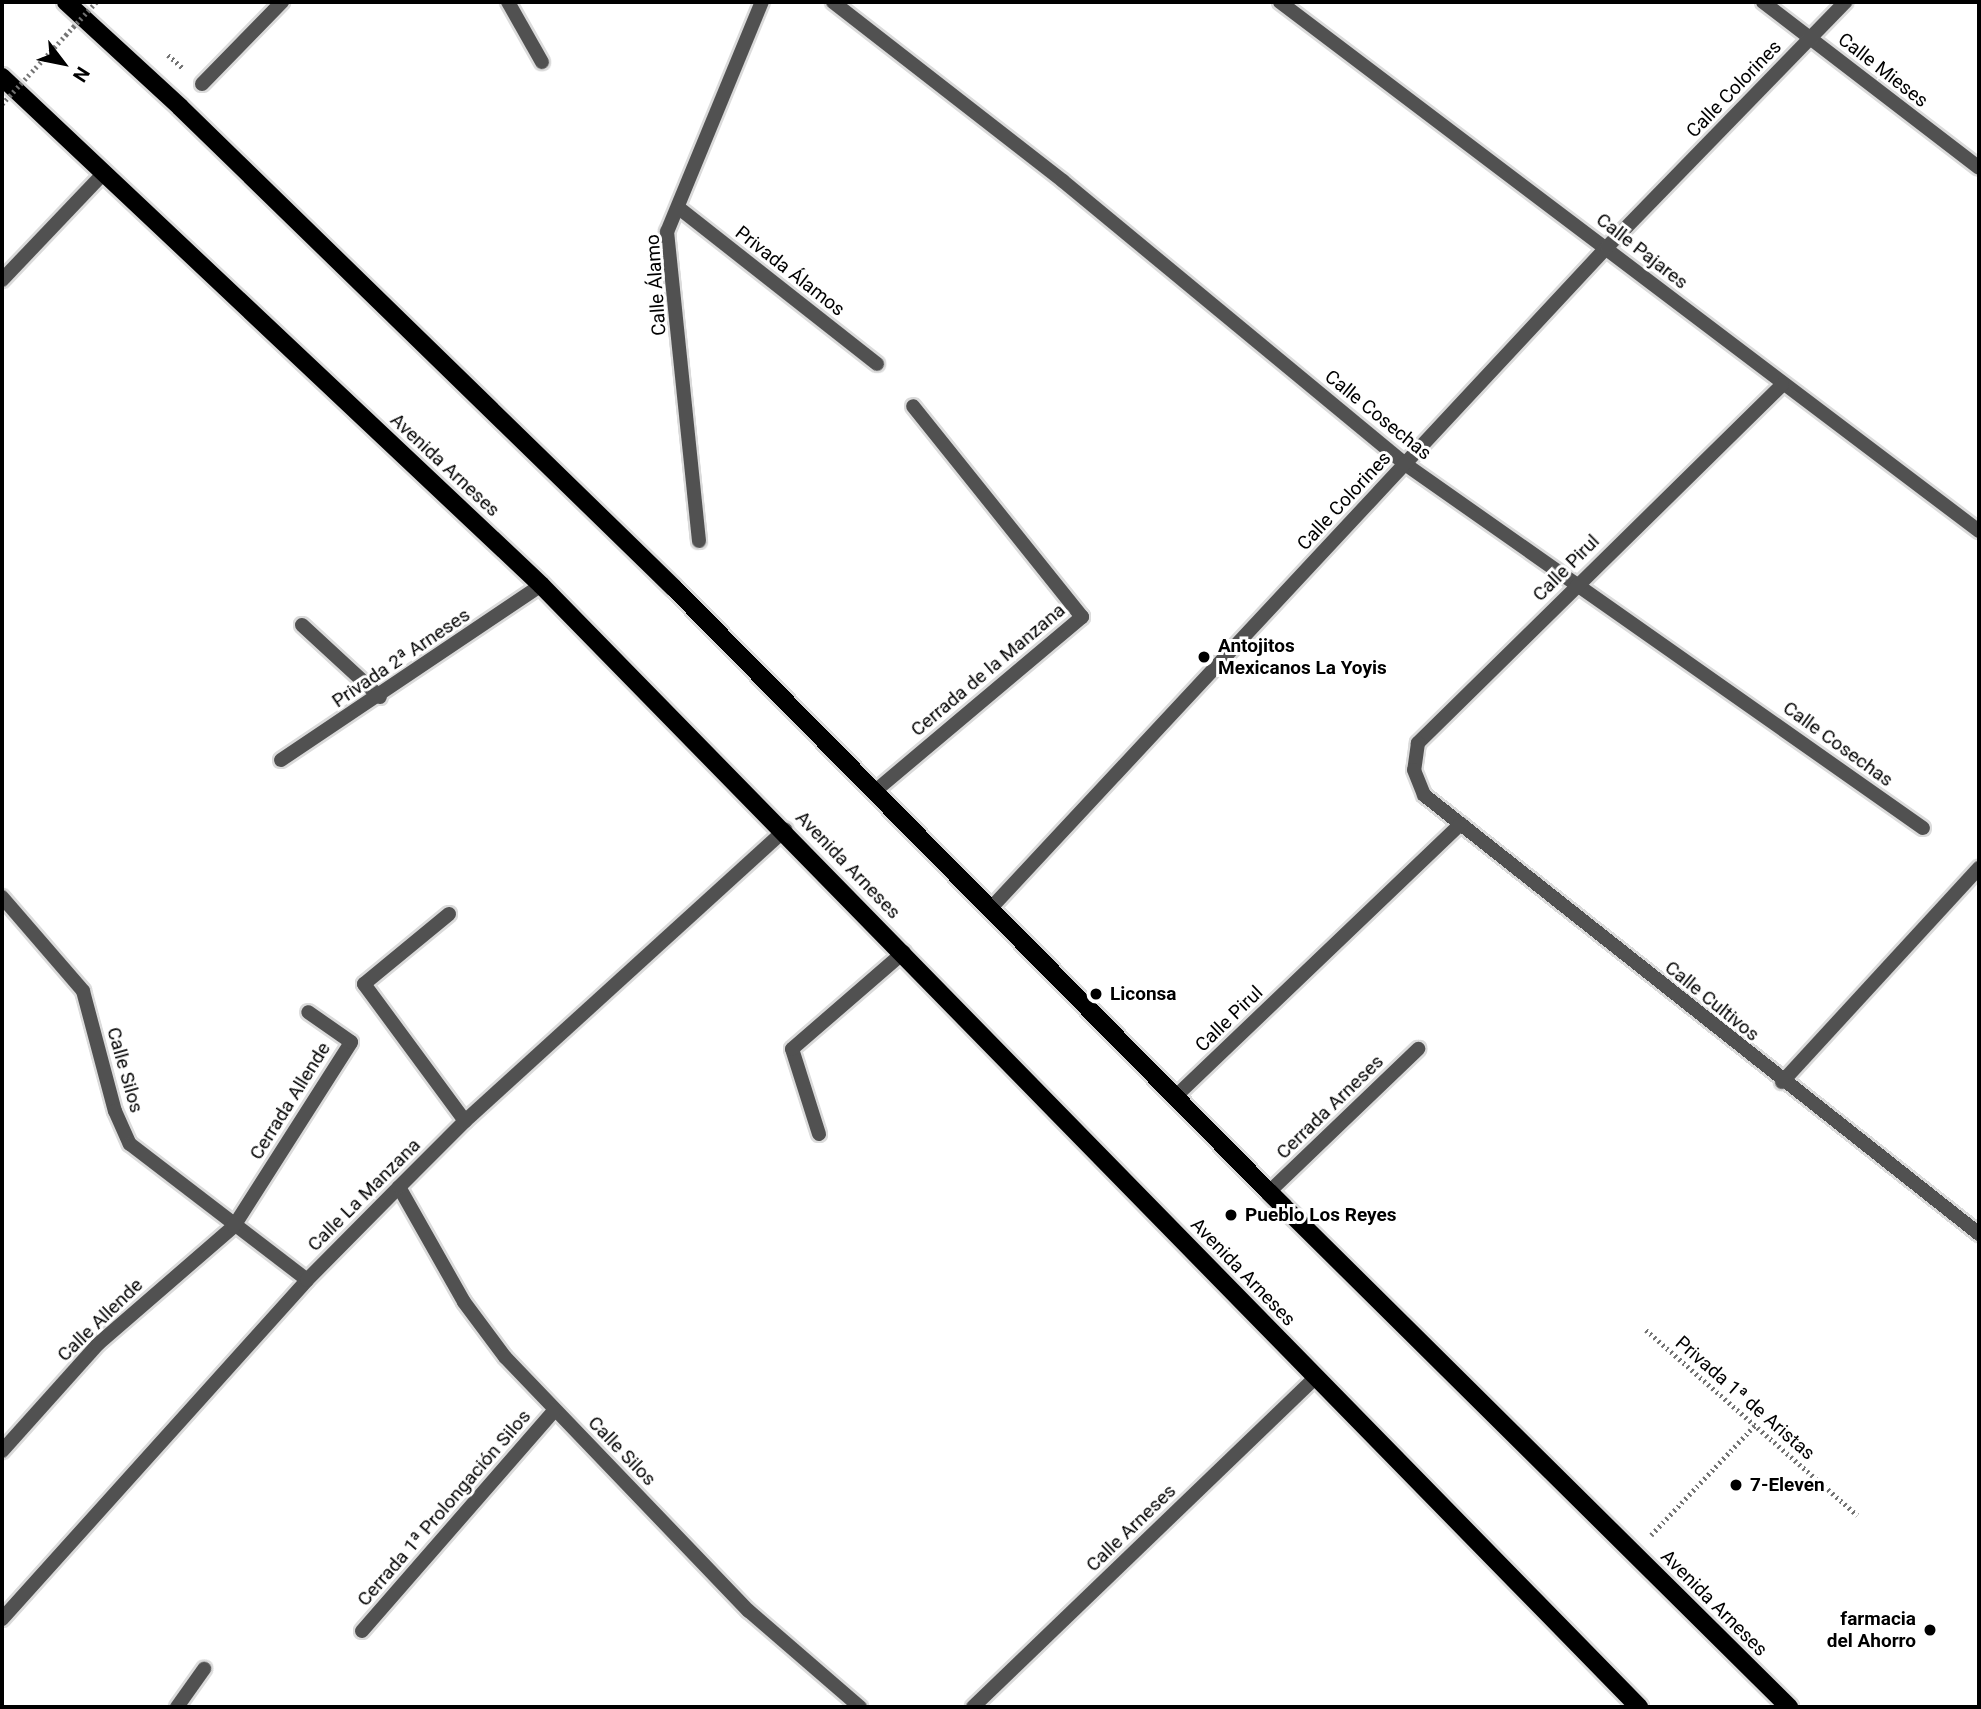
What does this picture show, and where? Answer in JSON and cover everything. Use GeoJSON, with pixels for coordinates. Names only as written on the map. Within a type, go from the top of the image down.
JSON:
{"type":"FeatureCollection","features":[{"type":"Feature","properties":{"kind":"main road","name":"Avenida Arneses"},"geometry":{"type":"LineString","coordinates":[[66,2],[180,107],[674,588],[1269,1192],[1789,1707]]}},
{"type":"Feature","properties":{"kind":"main road","name":"Avenida Arneses"},"geometry":{"type":"LineString","coordinates":[[2,77],[541,585],[785,830],[1639,1707]]}},
{"type":"Feature","properties":{"kind":"street"},"geometry":{"type":"LineString","coordinates":[[202,84],[282,2]]}},
{"type":"Feature","properties":{"kind":"street"},"geometry":{"type":"LineString","coordinates":[[508,2],[542,62]]}},
{"type":"Feature","properties":{"kind":"street","name":"Calle Álamo"},"geometry":{"type":"LineString","coordinates":[[699,541],[667,232],[762,2]]}},
{"type":"Feature","properties":{"kind":"street","name":"Calle Cosechas"},"geometry":{"type":"LineString","coordinates":[[833,2],[1063,181],[1405,464],[1579,582],[1923,828]]}},
{"type":"Feature","properties":{"kind":"street","name":"Calle Pajares"},"geometry":{"type":"LineString","coordinates":[[1280,2],[1607,247],[1782,385],[1979,531]]}},
{"type":"Feature","properties":{"kind":"street","name":"Calle Mieses"},"geometry":{"type":"LineString","coordinates":[[1763,2],[1979,169]]}},
{"type":"Feature","properties":{"kind":"street","name":"Calle Colorines"},"geometry":{"type":"LineString","coordinates":[[991,908],[1607,247],[1845,2]]}},
{"type":"Feature","properties":{"kind":"street"},"geometry":{"type":"LineString","coordinates":[[2,280],[104,173]]}},
{"type":"Feature","properties":{"kind":"street","name":"Privada Álamos"},"geometry":{"type":"LineString","coordinates":[[679,208],[877,364]]}},
{"type":"Feature","properties":{"kind":"street","name":"Calle Pirul"},"geometry":{"type":"LineString","coordinates":[[1424,795],[1414,769],[1418,743],[1782,385]]}},
{"type":"Feature","properties":{"kind":"street","name":"Cerrada de la Manzana"},"geometry":{"type":"LineString","coordinates":[[874,792],[1082,617],[913,406]]}},
{"type":"Feature","properties":{"kind":"street","name":"Privada 2ª Arneses"},"geometry":{"type":"LineString","coordinates":[[281,761],[380,697],[541,585]]}},
{"type":"Feature","properties":{"kind":"street"},"geometry":{"type":"LineString","coordinates":[[302,625],[380,697]]}},
{"type":"Feature","properties":{"kind":"street","name":"Calle Cultivos"},"geometry":{"type":"LineString","coordinates":[[1424,795],[1782,1082],[1979,1234]]}},
{"type":"Feature","properties":{"kind":"street","name":"Calle Pirul"},"geometry":{"type":"LineString","coordinates":[[1176,1096],[1461,824]]}},
{"type":"Feature","properties":{"kind":"street","name":"Calle La Manzana"},"geometry":{"type":"LineString","coordinates":[[2,1619],[307,1280],[399,1187],[465,1121],[785,830]]}},
{"type":"Feature","properties":{"kind":"street"},"geometry":{"type":"LineString","coordinates":[[1782,1082],[1979,868]]}},
{"type":"Feature","properties":{"kind":"street","name":"Calle Silos"},"geometry":{"type":"LineString","coordinates":[[2,897],[83,991],[115,1111],[130,1144],[307,1280]]}},
{"type":"Feature","properties":{"kind":"street"},"geometry":{"type":"LineString","coordinates":[[449,914],[364,984],[465,1121]]}},
{"type":"Feature","properties":{"kind":"street"},"geometry":{"type":"LineString","coordinates":[[819,1134],[792,1049],[904,952]]}},
{"type":"Feature","properties":{"kind":"street","name":"Cerrada Allende"},"geometry":{"type":"LineString","coordinates":[[234,1226],[351,1042],[307,1012]]}},
{"type":"Feature","properties":{"kind":"street","name":"Cerrada Arneses"},"geometry":{"type":"LineString","coordinates":[[1269,1192],[1418,1049]]}},
{"type":"Feature","properties":{"kind":"street","name":"Calle Silos"},"geometry":{"type":"LineString","coordinates":[[399,1187],[464,1302],[505,1357],[749,1611],[860,1707]]}},
{"type":"Feature","properties":{"kind":"street","name":"Calle Allende"},"geometry":{"type":"LineString","coordinates":[[2,1451],[98,1344],[234,1226]]}},
{"type":"Feature","properties":{"kind":"street","name":"Calle Arneses"},"geometry":{"type":"LineString","coordinates":[[973,1707],[1317,1377]]}},
{"type":"Feature","properties":{"kind":"street","name":"Cerrada 1ª Prolongación Silos"},"geometry":{"type":"LineString","coordinates":[[362,1631],[555,1410]]}},
{"type":"Feature","properties":{"kind":"street"},"geometry":{"type":"LineString","coordinates":[[178,1707],[204,1669]]}},
{"type":"Feature","properties":{"kind":"path"},"geometry":{"type":"LineString","coordinates":[[2,104],[96,2]]}},
{"type":"Feature","properties":{"kind":"path"},"geometry":{"type":"LineString","coordinates":[[162,50],[202,84]]}},
{"type":"Feature","properties":{"kind":"path","name":"Privada 1ª de Aristas"},"geometry":{"type":"LineString","coordinates":[[1646,1330],[1857,1515]]}},
{"type":"Feature","properties":{"kind":"path"},"geometry":{"type":"LineString","coordinates":[[1634,1553],[1755,1426]]}},
{"type":"Feature","properties":{"kind":"place","name":"Antojitos Mexicanos La Yoyis"},"geometry":{"type":"Point","coordinates":[1204,657]}},
{"type":"Feature","properties":{"kind":"place","name":"Liconsa"},"geometry":{"type":"Point","coordinates":[1096,994]}},
{"type":"Feature","properties":{"kind":"place","name":"Pueblo Los Reyes"},"geometry":{"type":"Point","coordinates":[1231,1215]}},
{"type":"Feature","properties":{"kind":"place","name":"7-Eleven"},"geometry":{"type":"Point","coordinates":[1736,1485]}},
{"type":"Feature","properties":{"kind":"place","name":"farmacia del Ahorro"},"geometry":{"type":"Point","coordinates":[1930,1630]}}]}
